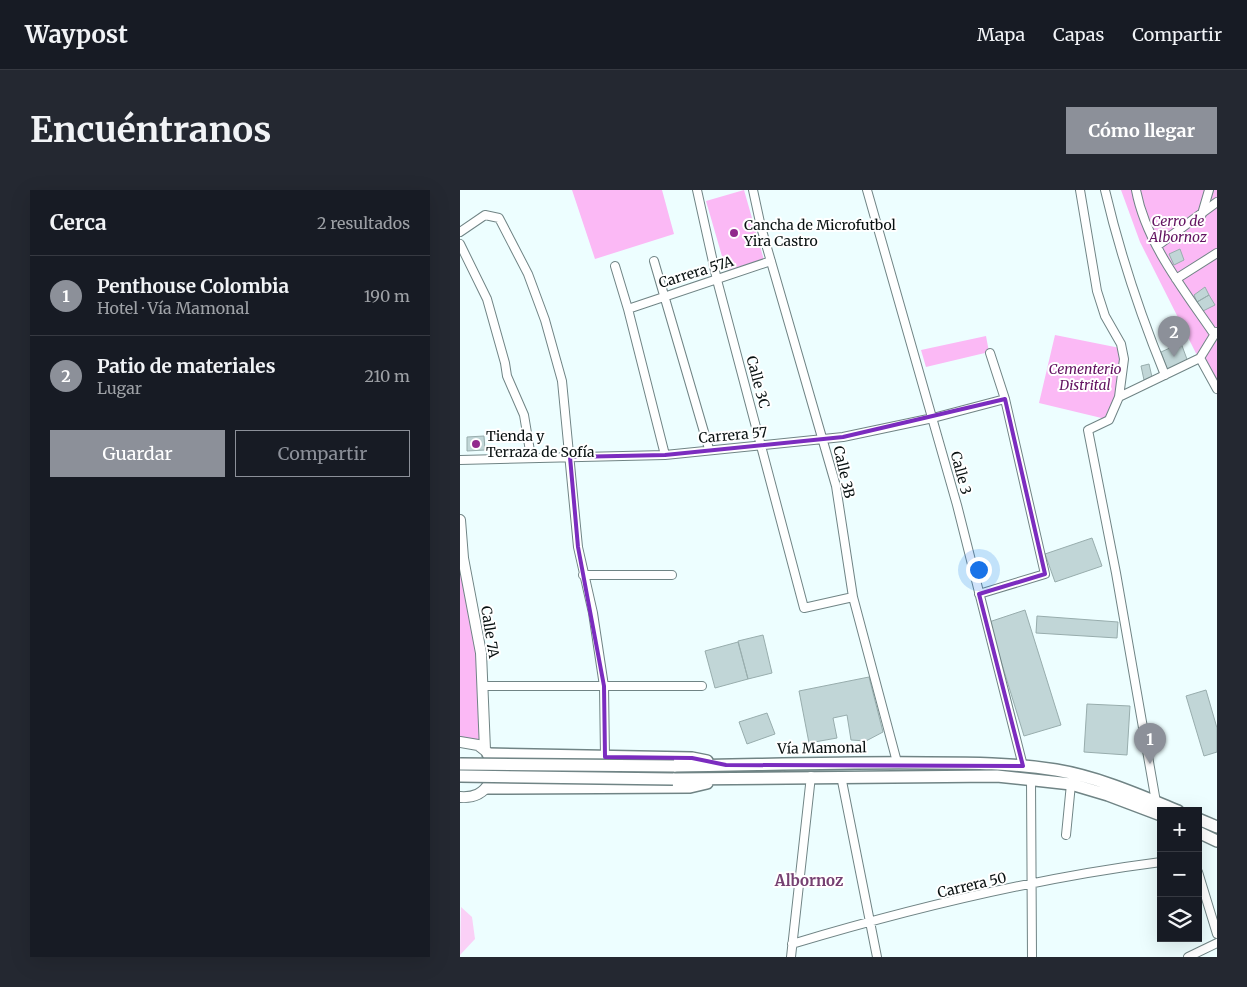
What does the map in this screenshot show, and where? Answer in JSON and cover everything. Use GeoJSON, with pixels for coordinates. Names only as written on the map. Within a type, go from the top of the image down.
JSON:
{"type":"FeatureCollection","features":[{"type":"Feature","properties":{"kind":"main road"},"geometry":{"type":"LineString","coordinates":[[487,752],[605,757],[692,758],[726,765]]}},
{"type":"Feature","properties":{"kind":"main road","name":"Vía Mamonal"},"geometry":{"type":"LineString","coordinates":[[460,764],[674,766],[897,762],[1023,766],[1084,776],[1114,785],[1168,807]]}},
{"type":"Feature","properties":{"kind":"main road","name":"Vía Mamonal"},"geometry":{"type":"LineString","coordinates":[[460,776],[673,779],[958,775],[1032,778],[1071,784],[1108,795],[1157,813]]}},
{"type":"Feature","properties":{"kind":"main road"},"geometry":{"type":"LineString","coordinates":[[487,788],[690,787],[726,778]]}},
{"type":"Feature","properties":{"kind":"main road"},"geometry":{"type":"LineString","coordinates":[[1202,821],[1217,827]]}},
{"type":"Feature","properties":{"kind":"main road"},"geometry":{"type":"LineString","coordinates":[[1202,834],[1217,841]]}},
{"type":"Feature","properties":{"kind":"street","name":"Calle 3C"},"geometry":{"type":"LineString","coordinates":[[697,190],[717,280],[804,608],[853,597]]}},
{"type":"Feature","properties":{"kind":"street","name":"Calle 3B"},"geometry":{"type":"LineString","coordinates":[[753,190],[761,227],[836,486],[853,597],[897,762]]}},
{"type":"Feature","properties":{"kind":"street","name":"Calle 3"},"geometry":{"type":"LineString","coordinates":[[867,190],[933,418],[1023,766]]}},
{"type":"Feature","properties":{"kind":"street"},"geometry":{"type":"LineString","coordinates":[[1080,190],[1097,291],[1105,316],[1121,344],[1124,359],[1119,397],[1109,420],[1088,430],[1116,573],[1156,802]]}},
{"type":"Feature","properties":{"kind":"street"},"geometry":{"type":"LineString","coordinates":[[1105,190],[1120,254],[1136,304],[1165,375]]}},
{"type":"Feature","properties":{"kind":"street"},"geometry":{"type":"LineString","coordinates":[[1119,397],[1200,358],[1216,333],[1176,279],[1157,246],[1140,211],[1136,190]]}},
{"type":"Feature","properties":{"kind":"street"},"geometry":{"type":"LineString","coordinates":[[1202,214],[1209,190]]}},
{"type":"Feature","properties":{"kind":"street"},"geometry":{"type":"LineString","coordinates":[[1157,246],[1217,202]]}},
{"type":"Feature","properties":{"kind":"street"},"geometry":{"type":"LineString","coordinates":[[460,232],[486,215],[499,218],[528,274],[545,320],[562,382],[574,519],[583,575],[594,621],[604,686],[605,757]]}},
{"type":"Feature","properties":{"kind":"street"},"geometry":{"type":"LineString","coordinates":[[460,244],[486,299],[507,376],[524,415],[531,457]]}},
{"type":"Feature","properties":{"kind":"street"},"geometry":{"type":"LineString","coordinates":[[1176,279],[1217,252]]}},
{"type":"Feature","properties":{"kind":"street","name":"Carrera 57A"},"geometry":{"type":"LineString","coordinates":[[628,309],[771,260]]}},
{"type":"Feature","properties":{"kind":"street"},"geometry":{"type":"LineString","coordinates":[[654,261],[709,449]]}},
{"type":"Feature","properties":{"kind":"street"},"geometry":{"type":"LineString","coordinates":[[615,266],[628,309],[665,456]]}},
{"type":"Feature","properties":{"kind":"street"},"geometry":{"type":"LineString","coordinates":[[979,594],[1045,574],[1004,400],[990,354]]}},
{"type":"Feature","properties":{"kind":"street"},"geometry":{"type":"LineString","coordinates":[[1200,358],[1217,389]]}},
{"type":"Feature","properties":{"kind":"street","name":"Carrera 57"},"geometry":{"type":"LineString","coordinates":[[460,460],[531,457],[665,456],[709,449],[843,437],[933,418],[1004,400]]}},
{"type":"Feature","properties":{"kind":"street","name":"Calle 7A"},"geometry":{"type":"LineString","coordinates":[[460,520],[463,558],[476,621],[484,686],[487,752],[493,767],[493,774],[487,788]]}},
{"type":"Feature","properties":{"kind":"street"},"geometry":{"type":"LineString","coordinates":[[583,575],[672,575]]}},
{"type":"Feature","properties":{"kind":"street"},"geometry":{"type":"LineString","coordinates":[[484,686],[702,686]]}},
{"type":"Feature","properties":{"kind":"street"},"geometry":{"type":"LineString","coordinates":[[460,742],[470,742],[487,752]]}},
{"type":"Feature","properties":{"kind":"street"},"geometry":{"type":"LineString","coordinates":[[791,957],[811,776]]}},
{"type":"Feature","properties":{"kind":"street"},"geometry":{"type":"LineString","coordinates":[[841,776],[877,957]]}},
{"type":"Feature","properties":{"kind":"street"},"geometry":{"type":"LineString","coordinates":[[1032,778],[1032,957]]}},
{"type":"Feature","properties":{"kind":"street"},"geometry":{"type":"LineString","coordinates":[[1066,835],[1071,784]]}},
{"type":"Feature","properties":{"kind":"street"},"geometry":{"type":"LineString","coordinates":[[460,797],[474,796],[487,788]]}},
{"type":"Feature","properties":{"kind":"street","name":"Carrera 50"},"geometry":{"type":"LineString","coordinates":[[792,944],[870,920],[1033,884],[1157,863]]}},
{"type":"Feature","properties":{"kind":"street"},"geometry":{"type":"LineString","coordinates":[[1202,885],[1217,934]]}},
{"type":"Feature","properties":{"kind":"street"},"geometry":{"type":"LineString","coordinates":[[1188,957],[1217,943]]}},
{"type":"Feature","properties":{"kind":"highlighted area"},"geometry":{"type":"Polygon","coordinates":[[[1005,399],[1045,574],[979,594],[1023,766],[726,765],[692,758],[605,757],[604,686],[578,547],[570,457],[665,455],[843,437],[1005,399]]]}},
{"type":"Feature","properties":{"kind":"green space"},"geometry":{"type":"Polygon","coordinates":[[[572,190],[662,190],[674,234],[595,259],[572,190]]]}},
{"type":"Feature","properties":{"kind":"green space"},"geometry":{"type":"Polygon","coordinates":[[[744,190],[764,260],[726,270],[706,201],[744,190]]]}},
{"type":"Feature","properties":{"kind":"green space","name":"Cerro de Albornoz"},"geometry":{"type":"Polygon","coordinates":[[[1121,190],[1217,190],[1217,395],[1140,242],[1121,190]]]}},
{"type":"Feature","properties":{"kind":"green space","name":"Cementerio Distrital"},"geometry":{"type":"Polygon","coordinates":[[[1055,335],[1125,349],[1125,382],[1114,421],[1039,403],[1055,335]]]}},
{"type":"Feature","properties":{"kind":"green space"},"geometry":{"type":"Polygon","coordinates":[[[986,336],[989,352],[926,367],[921,350],[986,336]]]}},
{"type":"Feature","properties":{"kind":"green space"},"geometry":{"type":"Polygon","coordinates":[[[460,560],[475,651],[482,743],[471,738],[460,740],[460,560]]]}},
{"type":"Feature","properties":{"kind":"shaded area"},"geometry":{"type":"Polygon","coordinates":[[[461,907],[472,917],[475,939],[460,955],[461,907]]]}},
{"type":"Feature","properties":{"kind":"building"},"geometry":{"type":"Polygon","coordinates":[[[1180,249],[1184,260],[1174,265],[1169,254],[1180,249]]]}},
{"type":"Feature","properties":{"kind":"building"},"geometry":{"type":"Polygon","coordinates":[[[1205,287],[1209,295],[1197,302],[1194,295],[1205,287]]]}},
{"type":"Feature","properties":{"kind":"building"},"geometry":{"type":"Polygon","coordinates":[[[1209,295],[1215,305],[1203,311],[1197,302],[1209,295]]]}},
{"type":"Feature","properties":{"kind":"building"},"geometry":{"type":"Polygon","coordinates":[[[1181,343],[1188,362],[1168,371],[1161,352],[1181,343]]]}},
{"type":"Feature","properties":{"kind":"building"},"geometry":{"type":"Polygon","coordinates":[[[1149,364],[1152,377],[1144,380],[1141,366],[1149,364]]]}},
{"type":"Feature","properties":{"kind":"building","name":"Tienda y Terraza de Sofía"},"geometry":{"type":"Polygon","coordinates":[[[484,436],[485,450],[467,451],[467,437],[484,436]]]}},
{"type":"Feature","properties":{"kind":"building"},"geometry":{"type":"Polygon","coordinates":[[[1092,538],[1102,566],[1055,582],[1045,554],[1092,538]]]}},
{"type":"Feature","properties":{"kind":"building"},"geometry":{"type":"Polygon","coordinates":[[[1025,610],[1061,725],[1024,736],[989,622],[1025,610]]]}},
{"type":"Feature","properties":{"kind":"building"},"geometry":{"type":"Polygon","coordinates":[[[1037,616],[1118,622],[1117,638],[1036,633],[1037,616]]]}},
{"type":"Feature","properties":{"kind":"building"},"geometry":{"type":"Polygon","coordinates":[[[763,635],[772,673],[748,679],[738,641],[763,635]]]}},
{"type":"Feature","properties":{"kind":"building"},"geometry":{"type":"Polygon","coordinates":[[[738,642],[748,679],[715,688],[705,651],[738,642]]]}},
{"type":"Feature","properties":{"kind":"building"},"geometry":{"type":"Polygon","coordinates":[[[869,677],[883,732],[866,741],[851,740],[847,715],[833,718],[837,738],[809,743],[799,691],[869,677]]]}},
{"type":"Feature","properties":{"kind":"building"},"geometry":{"type":"Polygon","coordinates":[[[1206,690],[1217,728],[1217,752],[1204,756],[1186,696],[1206,690]]]}},
{"type":"Feature","properties":{"kind":"building"},"geometry":{"type":"Polygon","coordinates":[[[1087,704],[1130,706],[1127,755],[1084,752],[1087,704]]]}},
{"type":"Feature","properties":{"kind":"building"},"geometry":{"type":"Polygon","coordinates":[[[767,713],[775,734],[747,744],[739,722],[767,713]]]}},
{"type":"Feature","properties":{"kind":"place","name":"Cancha de Microfutbol Yira Castro"},"geometry":{"type":"Point","coordinates":[734,233]}},
{"type":"Feature","properties":{"kind":"place","name":"Patio de materiales"},"geometry":{"type":"Point","coordinates":[1174,357]}},
{"type":"Feature","properties":{"kind":"place","name":"Tienda y Terraza de Sofía"},"geometry":{"type":"Point","coordinates":[476,444]}},
{"type":"Feature","properties":{"kind":"place","name":"Penthouse Colombia"},"geometry":{"type":"Point","coordinates":[1150,764]}},
{"type":"Feature","properties":{"kind":"district","name":"Albornoz"},"geometry":{"type":"Point","coordinates":[809,881]}}]}
